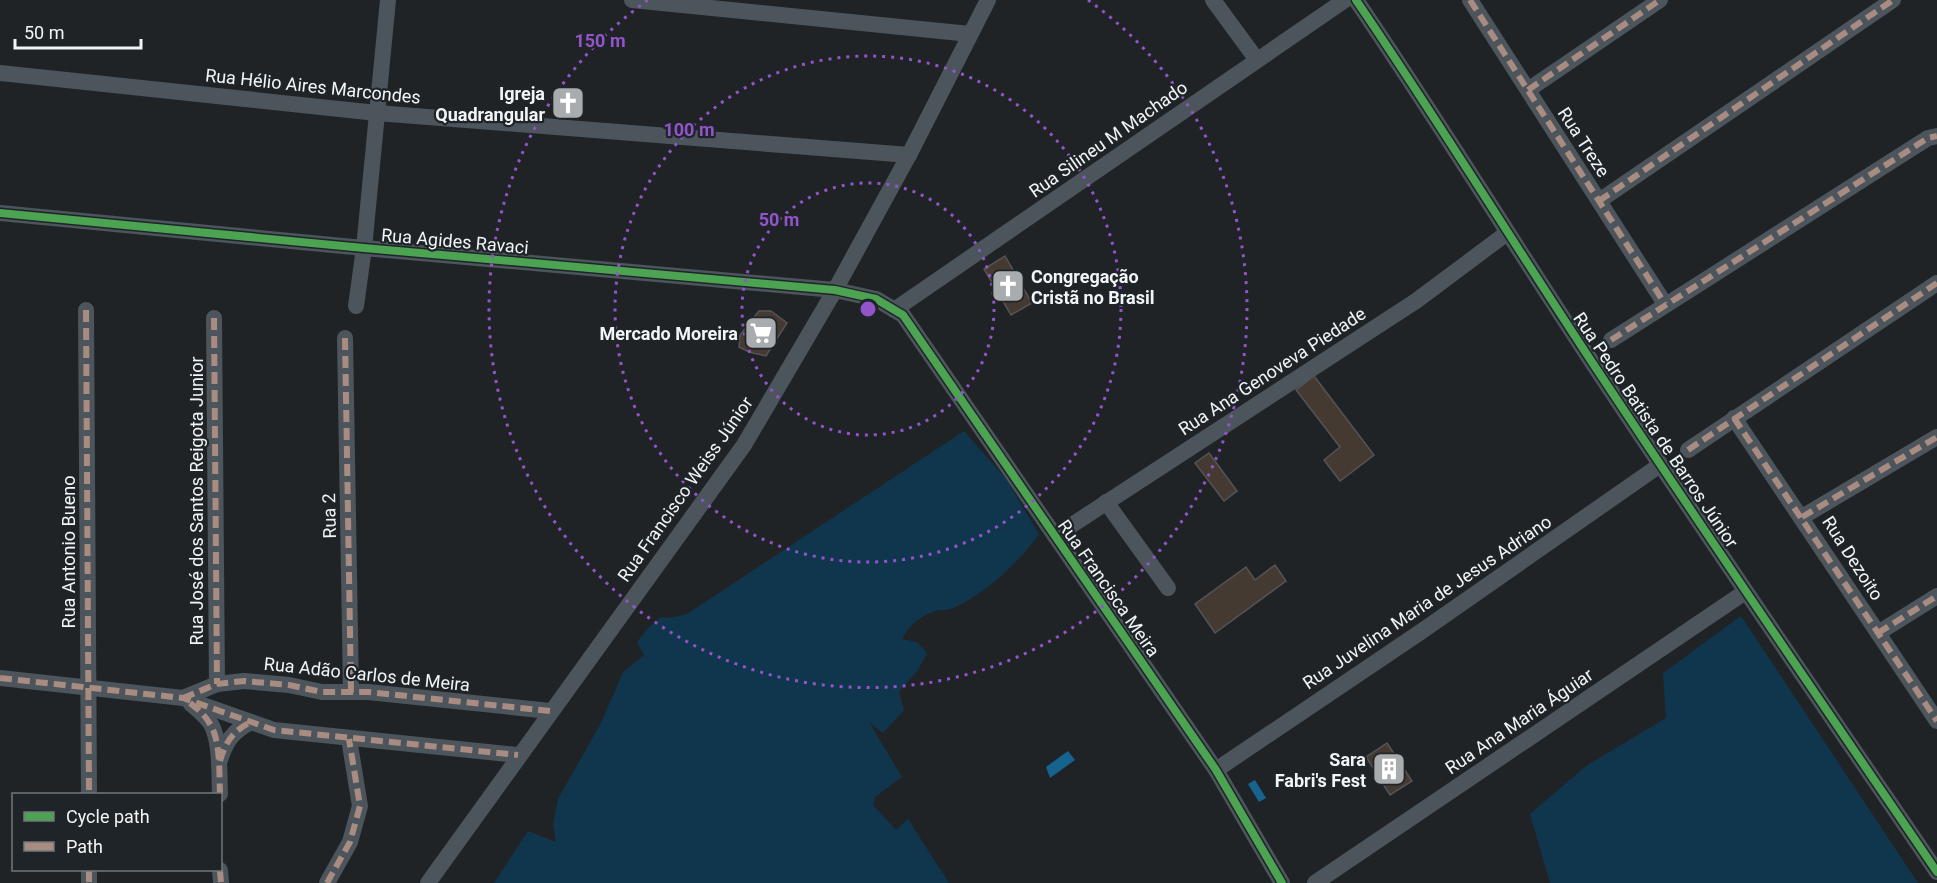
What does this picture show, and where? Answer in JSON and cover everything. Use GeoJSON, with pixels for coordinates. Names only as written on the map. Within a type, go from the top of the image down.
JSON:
{"type":"FeatureCollection","features":[{"type":"Feature","properties":{"kind":"street"},"geometry":{"type":"LineString","coordinates":[[357,306],[388,0]]}},
{"type":"Feature","properties":{"kind":"street"},"geometry":{"type":"LineString","coordinates":[[632,0],[969,34]]}},
{"type":"Feature","properties":{"kind":"street","name":"Rua Francisco Weiss Júnior"},"geometry":{"type":"LineString","coordinates":[[428,883],[518,755],[744,446],[835,290],[909,155],[988,0]]}},
{"type":"Feature","properties":{"kind":"street"},"geometry":{"type":"LineString","coordinates":[[1213,0],[1257,60]]}},
{"type":"Feature","properties":{"kind":"street","name":"Rua Silineu M Machado"},"geometry":{"type":"LineString","coordinates":[[899,312],[1345,0]]}},
{"type":"Feature","properties":{"kind":"street","name":"Rua Pedro Batista de Barros Júnior"},"geometry":{"type":"LineString","coordinates":[[1356,0],[1428,106],[1660,465],[1937,872]]}},
{"type":"Feature","properties":{"kind":"street","name":"Rua Treze"},"geometry":{"type":"LineString","coordinates":[[1470,0],[1665,304]]}},
{"type":"Feature","properties":{"kind":"street"},"geometry":{"type":"LineString","coordinates":[[1528,90],[1659,0]]}},
{"type":"Feature","properties":{"kind":"street"},"geometry":{"type":"LineString","coordinates":[[1599,201],[1893,0]]}},
{"type":"Feature","properties":{"kind":"street","name":"Rua Hélio Aires Marcondes"},"geometry":{"type":"LineString","coordinates":[[0,73],[377,113],[909,155]]}},
{"type":"Feature","properties":{"kind":"street"},"geometry":{"type":"LineString","coordinates":[[1611,340],[1928,138],[1937,136]]}},
{"type":"Feature","properties":{"kind":"street","name":"Rua Agides Ravaci"},"geometry":{"type":"LineString","coordinates":[[0,213],[835,290],[876,300],[899,312]]}},
{"type":"Feature","properties":{"kind":"street","name":"Rua Ana Genoveva Piedade"},"geometry":{"type":"LineString","coordinates":[[1054,536],[1416,301],[1508,233]]}},
{"type":"Feature","properties":{"kind":"street"},"geometry":{"type":"LineString","coordinates":[[1688,450],[1937,283]]}},
{"type":"Feature","properties":{"kind":"street","name":"Rua Antonio Bueno"},"geometry":{"type":"LineString","coordinates":[[86,310],[89,793]]}},
{"type":"Feature","properties":{"kind":"street","name":"Rua Francisca Meira"},"geometry":{"type":"LineString","coordinates":[[899,312],[1216,770],[1282,883]]}},
{"type":"Feature","properties":{"kind":"street","name":"Rua José dos Santos Reigota Junior"},"geometry":{"type":"LineString","coordinates":[[214,318],[217,684]]}},
{"type":"Feature","properties":{"kind":"street","name":"Rua 2"},"geometry":{"type":"LineString","coordinates":[[345,338],[351,692]]}},
{"type":"Feature","properties":{"kind":"street","name":"Rua Dezoito"},"geometry":{"type":"LineString","coordinates":[[1734,418],[1937,721]]}},
{"type":"Feature","properties":{"kind":"street"},"geometry":{"type":"LineString","coordinates":[[1802,517],[1937,437]]}},
{"type":"Feature","properties":{"kind":"street","name":"Rua Juvelina Maria de Jesus Adriano"},"geometry":{"type":"LineString","coordinates":[[1216,770],[1422,631],[1660,465]]}},
{"type":"Feature","properties":{"kind":"street"},"geometry":{"type":"LineString","coordinates":[[1106,502],[1168,588]]}},
{"type":"Feature","properties":{"kind":"street","name":"Rua Ana Maria Águiar"},"geometry":{"type":"LineString","coordinates":[[1315,883],[1745,592]]}},
{"type":"Feature","properties":{"kind":"street"},"geometry":{"type":"LineString","coordinates":[[1878,633],[1937,596]]}},
{"type":"Feature","properties":{"kind":"street","name":"Rua Adão Carlos de Meira"},"geometry":{"type":"LineString","coordinates":[[0,678],[183,698],[274,730],[518,755]]}},
{"type":"Feature","properties":{"kind":"street","name":"Rua Adão Carlos de Meira"},"geometry":{"type":"LineString","coordinates":[[183,698],[217,684],[244,681],[289,685],[322,692],[368,692],[550,711]]}},
{"type":"Feature","properties":{"kind":"street"},"geometry":{"type":"LineString","coordinates":[[183,698],[202,712],[212,725],[219,764],[220,793]]}},
{"type":"Feature","properties":{"kind":"street"},"geometry":{"type":"LineString","coordinates":[[219,764],[225,744],[232,735],[251,722]]}},
{"type":"Feature","properties":{"kind":"street"},"geometry":{"type":"LineString","coordinates":[[327,883],[350,842],[360,806],[349,739]]}},
{"type":"Feature","properties":{"kind":"shaded area"},"geometry":{"type":"Polygon","coordinates":[[[964,431],[1006,479],[1039,534],[1012,565],[978,594],[952,608],[928,614],[911,626],[902,639],[917,642],[927,653],[918,670],[899,692],[904,710],[883,733],[869,722],[902,777],[875,797],[873,805],[896,830],[908,819],[949,883],[494,883],[528,831],[556,842],[553,824],[558,799],[602,721],[623,672],[644,655],[637,642],[649,627],[661,617],[671,618],[687,614],[964,431]]]}},
{"type":"Feature","properties":{"kind":"shaded area"},"geometry":{"type":"Polygon","coordinates":[[[1741,616],[1918,883],[1550,883],[1530,814],[1586,766],[1666,718],[1663,673],[1741,616]]]}},
{"type":"Feature","properties":{"kind":"shaded area"},"geometry":{"type":"Polygon","coordinates":[[[1068,751],[1075,760],[1050,778],[1046,767],[1068,751]]]}},
{"type":"Feature","properties":{"kind":"shaded area"},"geometry":{"type":"Polygon","coordinates":[[[1255,780],[1266,798],[1259,802],[1248,784],[1255,780]]]}},
{"type":"Feature","properties":{"kind":"building","name":"Igreja Quadrangular"},"geometry":{"type":"Polygon","coordinates":[[[560,89],[579,91],[577,116],[558,115],[560,89]]]}},
{"type":"Feature","properties":{"kind":"building","name":"Congregação Cristã no Brasil"},"geometry":{"type":"Polygon","coordinates":[[[1005,256],[1032,303],[1011,315],[984,269],[1005,256]]]}},
{"type":"Feature","properties":{"kind":"building","name":"Mercado Moreira"},"geometry":{"type":"Polygon","coordinates":[[[759,311],[771,311],[787,323],[766,356],[739,347],[740,335],[759,311]]]}},
{"type":"Feature","properties":{"kind":"building"},"geometry":{"type":"Polygon","coordinates":[[[1314,376],[1374,455],[1340,481],[1324,460],[1340,447],[1296,390],[1314,376]]]}},
{"type":"Feature","properties":{"kind":"building"},"geometry":{"type":"Polygon","coordinates":[[[1209,453],[1237,491],[1224,501],[1195,463],[1209,453]]]}},
{"type":"Feature","properties":{"kind":"building"},"geometry":{"type":"Polygon","coordinates":[[[1275,565],[1286,581],[1215,633],[1195,604],[1246,567],[1255,580],[1275,565]]]}},
{"type":"Feature","properties":{"kind":"building","name":"Sara Fabri's Fest"},"geometry":{"type":"Polygon","coordinates":[[[1387,743],[1412,781],[1390,795],[1366,757],[1387,743]]]}},
{"type":"Feature","properties":{"kind":"marked path"},"geometry":{"type":"LineString","coordinates":[[1470,0],[1665,304]]}},
{"type":"Feature","properties":{"kind":"marked path"},"geometry":{"type":"LineString","coordinates":[[1528,90],[1660,0]]}},
{"type":"Feature","properties":{"kind":"marked path"},"geometry":{"type":"LineString","coordinates":[[1599,201],[1893,0]]}},
{"type":"Feature","properties":{"kind":"marked path"},"geometry":{"type":"LineString","coordinates":[[1611,340],[1928,138],[1937,136]]}},
{"type":"Feature","properties":{"kind":"marked path"},"geometry":{"type":"LineString","coordinates":[[1688,450],[1937,283]]}},
{"type":"Feature","properties":{"kind":"marked path"},"geometry":{"type":"LineString","coordinates":[[86,310],[89,793]]}},
{"type":"Feature","properties":{"kind":"marked path"},"geometry":{"type":"LineString","coordinates":[[214,318],[217,684]]}},
{"type":"Feature","properties":{"kind":"marked path"},"geometry":{"type":"LineString","coordinates":[[345,338],[351,692]]}},
{"type":"Feature","properties":{"kind":"marked path"},"geometry":{"type":"LineString","coordinates":[[1734,418],[1937,721]]}},
{"type":"Feature","properties":{"kind":"marked path"},"geometry":{"type":"LineString","coordinates":[[1802,517],[1937,437]]}},
{"type":"Feature","properties":{"kind":"marked path"},"geometry":{"type":"LineString","coordinates":[[1878,633],[1937,596]]}},
{"type":"Feature","properties":{"kind":"marked path"},"geometry":{"type":"LineString","coordinates":[[0,678],[183,698],[274,730],[518,755]]}},
{"type":"Feature","properties":{"kind":"marked path"},"geometry":{"type":"LineString","coordinates":[[183,698],[217,684],[244,681],[289,685],[322,692],[368,692],[550,711]]}},
{"type":"Feature","properties":{"kind":"marked path"},"geometry":{"type":"LineString","coordinates":[[190,703],[204,715],[214,731],[219,758],[220,793]]}},
{"type":"Feature","properties":{"kind":"marked path"},"geometry":{"type":"LineString","coordinates":[[220,761],[231,737],[251,722]]}},
{"type":"Feature","properties":{"kind":"marked path"},"geometry":{"type":"LineString","coordinates":[[327,883],[350,842],[360,806],[349,739]]}},
{"type":"Feature","properties":{"kind":"marked path"},"geometry":{"type":"LineString","coordinates":[[89,871],[89,883]]}},
{"type":"Feature","properties":{"kind":"marked path"},"geometry":{"type":"LineString","coordinates":[[220,871],[221,883]]}},
{"type":"Feature","properties":{"kind":"cycle path"},"geometry":{"type":"LineString","coordinates":[[1356,0],[1629,418],[1937,872]]}},
{"type":"Feature","properties":{"kind":"cycle path"},"geometry":{"type":"LineString","coordinates":[[0,213],[835,290],[876,299],[903,315],[1216,770],[1282,883]]}},
{"type":"Feature","properties":{"kind":"place","name":"Igreja Quadrangular"},"geometry":{"type":"Point","coordinates":[568,103]}},
{"type":"Feature","properties":{"kind":"place","name":"Congregação Cristã no Brasil"},"geometry":{"type":"Point","coordinates":[1008,286]}},
{"type":"Feature","properties":{"kind":"place","name":"Mercado Moreira"},"geometry":{"type":"Point","coordinates":[761,333]}},
{"type":"Feature","properties":{"kind":"place","name":"Sara Fabri's Fest"},"geometry":{"type":"Point","coordinates":[1389,769]}}]}
